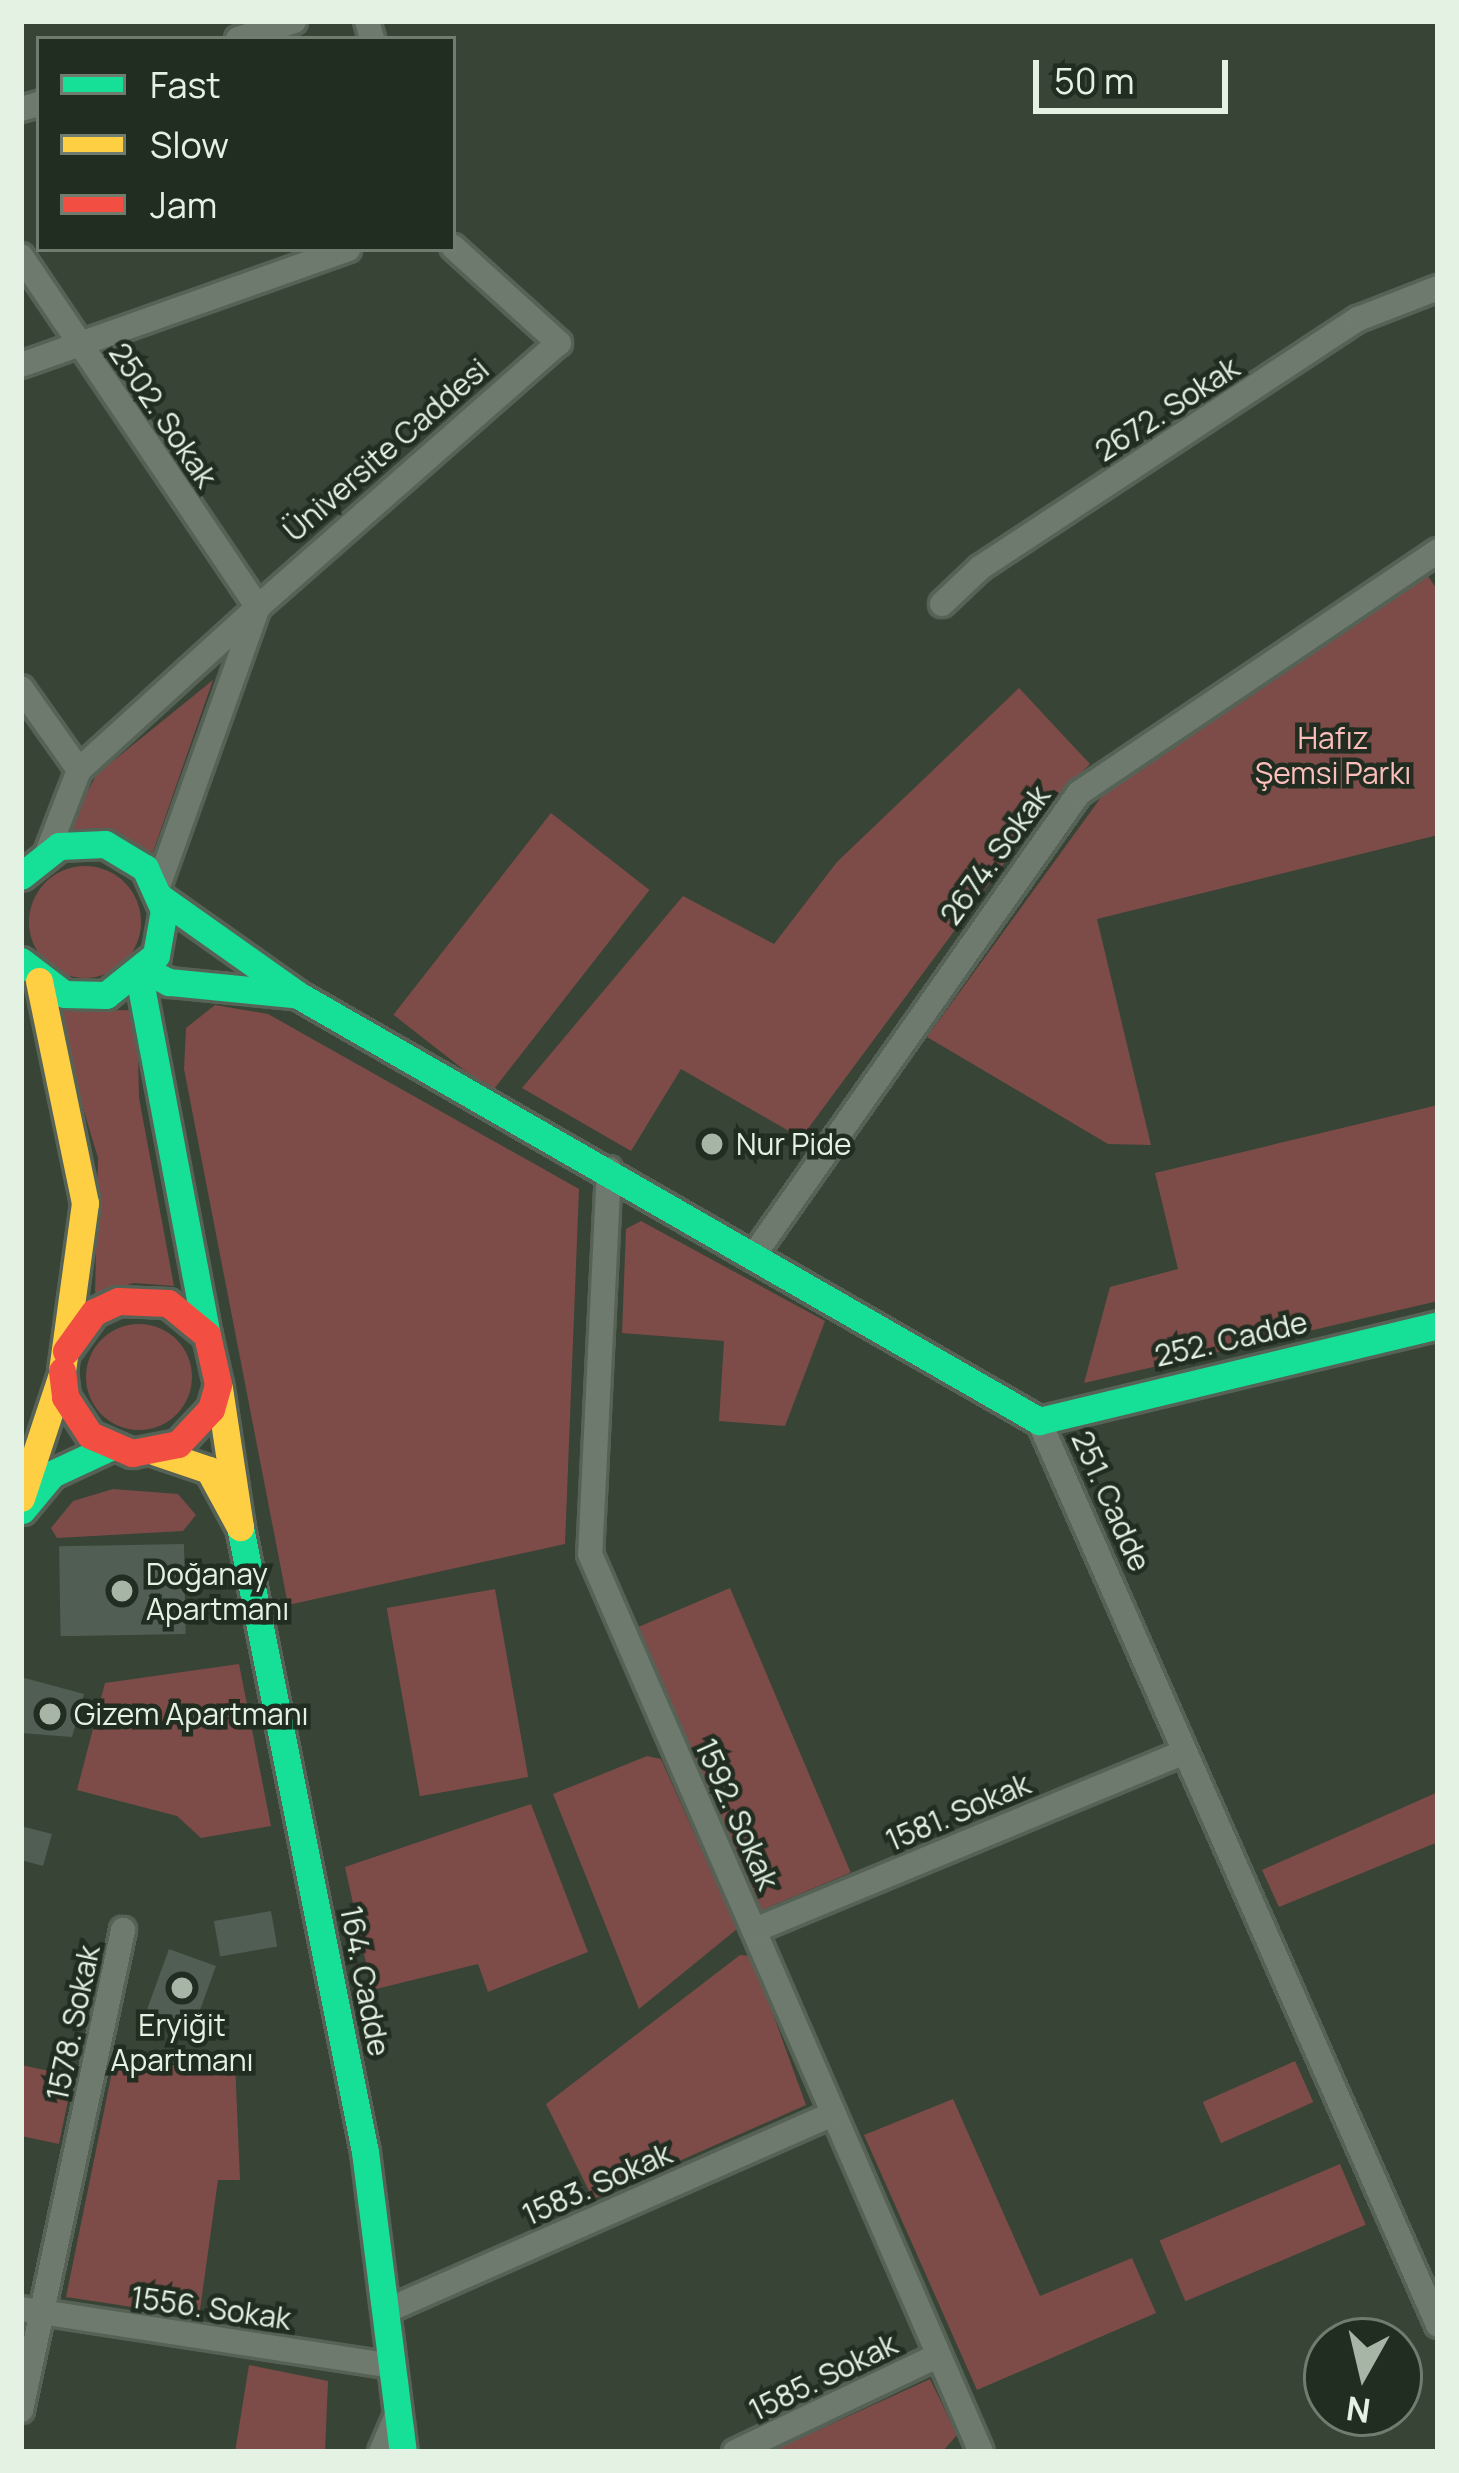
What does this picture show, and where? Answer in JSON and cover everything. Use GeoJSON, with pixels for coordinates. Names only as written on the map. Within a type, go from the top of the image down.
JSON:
{"type":"FeatureCollection","features":[{"type":"Feature","properties":{"kind":"main road","name":"251. Cadde"},"geometry":{"type":"LineString","coordinates":[[31,864],[105,844],[159,893],[298,995],[756,1252],[1040,1421]]}},
{"type":"Feature","properties":{"kind":"main road"},"geometry":{"type":"LineString","coordinates":[[27,971],[85,998],[142,973],[164,932],[159,893]]}},
{"type":"Feature","properties":{"kind":"main road"},"geometry":{"type":"LineString","coordinates":[[21,1498],[64,1362],[85,1203],[27,971]]}},
{"type":"Feature","properties":{"kind":"main road","name":"251. Cadde"},"geometry":{"type":"LineString","coordinates":[[142,973],[169,982],[298,995]]}},
{"type":"Feature","properties":{"kind":"main road"},"geometry":{"type":"LineString","coordinates":[[21,1511],[52,1474],[110,1448],[156,1452],[196,1430],[218,1384],[142,973]]}},
{"type":"Feature","properties":{"kind":"main road"},"geometry":{"type":"LineString","coordinates":[[110,1448],[74,1418],[64,1362],[94,1312],[143,1298],[190,1316],[207,1335]]}},
{"type":"Feature","properties":{"kind":"main road","name":"252. Cadde"},"geometry":{"type":"LineString","coordinates":[[1040,1421],[1438,1325]]}},
{"type":"Feature","properties":{"kind":"main road","name":"164. Cadde"},"geometry":{"type":"LineString","coordinates":[[218,1384],[240,1527],[362,2132],[403,2452]]}},
{"type":"Feature","properties":{"kind":"main road","name":"164. Cadde"},"geometry":{"type":"LineString","coordinates":[[156,1452],[209,1470],[240,1527]]}},
{"type":"Feature","properties":{"kind":"street"},"geometry":{"type":"LineString","coordinates":[[247,36],[294,21]]}},
{"type":"Feature","properties":{"kind":"street","name":"Üniversite Caddesi"},"geometry":{"type":"LineString","coordinates":[[31,864],[79,770],[559,344],[456,251]]}},
{"type":"Feature","properties":{"kind":"street"},"geometry":{"type":"LineString","coordinates":[[21,365],[341,252]]}},
{"type":"Feature","properties":{"kind":"street","name":"2502. Sokak"},"geometry":{"type":"LineString","coordinates":[[21,256],[258,607]]}},
{"type":"Feature","properties":{"kind":"street","name":"2672. Sokak"},"geometry":{"type":"LineString","coordinates":[[942,604],[980,568],[1358,319],[1438,288]]}},
{"type":"Feature","properties":{"kind":"street","name":"2674. Sokak"},"geometry":{"type":"LineString","coordinates":[[756,1252],[1079,793],[1438,550]]}},
{"type":"Feature","properties":{"kind":"street","name":"Üniversite Caddesi"},"geometry":{"type":"LineString","coordinates":[[159,893],[258,607]]}},
{"type":"Feature","properties":{"kind":"street"},"geometry":{"type":"LineString","coordinates":[[21,688],[79,770]]}},
{"type":"Feature","properties":{"kind":"street","name":"1592. Sokak"},"geometry":{"type":"LineString","coordinates":[[609,1169],[590,1554],[981,2452]]}},
{"type":"Feature","properties":{"kind":"street","name":"251. Cadde"},"geometry":{"type":"LineString","coordinates":[[1040,1421],[1438,2325]]}},
{"type":"Feature","properties":{"kind":"street","name":"1581. Sokak"},"geometry":{"type":"LineString","coordinates":[[755,1930],[1185,1752]]}},
{"type":"Feature","properties":{"kind":"street","name":"1578. Sokak"},"geometry":{"type":"LineString","coordinates":[[21,2410],[32,2311],[123,1930]]}},
{"type":"Feature","properties":{"kind":"street","name":"1583. Sokak"},"geometry":{"type":"LineString","coordinates":[[386,2311],[833,2114]]}},
{"type":"Feature","properties":{"kind":"street","name":"1556. Sokak"},"geometry":{"type":"LineString","coordinates":[[32,2311],[392,2366]]}},
{"type":"Feature","properties":{"kind":"street","name":"1585. Sokak"},"geometry":{"type":"LineString","coordinates":[[735,2452],[937,2356]]}},
{"type":"Feature","properties":{"kind":"street"},"geometry":{"type":"LineString","coordinates":[[381,2452],[398,2413]]}},
{"type":"Feature","properties":{"kind":"green space","name":"Hafız Şemsi Parkı"},"geometry":{"type":"Polygon","coordinates":[[[1426,573],[1438,591],[1438,835],[1097,919],[1151,1145],[1108,1144],[927,1037],[1110,785],[1426,573]]]}},
{"type":"Feature","properties":{"kind":"green space"},"geometry":{"type":"Polygon","coordinates":[[[213,680],[153,852],[66,831],[97,774],[213,680]]]}},
{"type":"Feature","properties":{"kind":"green space"},"geometry":{"type":"Polygon","coordinates":[[[1019,688],[1090,764],[1046,807],[801,1138],[681,1069],[631,1151],[522,1088],[683,896],[774,944],[837,862],[1019,688]]]}},
{"type":"Feature","properties":{"kind":"green space"},"geometry":{"type":"Polygon","coordinates":[[[551,813],[650,890],[492,1092],[393,1015],[551,813]]]}},
{"type":"Feature","properties":{"kind":"green space"},"geometry":{"type":"Polygon","coordinates":[[[85,866],[106,871],[124,883],[136,901],[141,922],[136,943],[124,961],[106,973],[85,978],[64,973],[46,961],[34,943],[29,922],[34,901],[46,883],[64,871],[85,866]]]}},
{"type":"Feature","properties":{"kind":"green space"},"geometry":{"type":"Polygon","coordinates":[[[215,1005],[268,1014],[579,1189],[565,1544],[288,1605],[184,1069],[186,1028],[215,1005]]]}},
{"type":"Feature","properties":{"kind":"green space"},"geometry":{"type":"Polygon","coordinates":[[[137,1010],[139,1098],[174,1286],[134,1283],[95,1295],[98,1158],[54,1011],[137,1010]]]}},
{"type":"Feature","properties":{"kind":"green space"},"geometry":{"type":"Polygon","coordinates":[[[1438,1105],[1438,1301],[1084,1383],[1110,1287],[1178,1269],[1155,1173],[1438,1105]]]}},
{"type":"Feature","properties":{"kind":"green space"},"geometry":{"type":"Polygon","coordinates":[[[641,1221],[825,1321],[785,1426],[719,1421],[724,1341],[622,1333],[626,1229],[641,1221]]]}},
{"type":"Feature","properties":{"kind":"green space"},"geometry":{"type":"Polygon","coordinates":[[[139,1324],[159,1328],[176,1340],[188,1357],[192,1377],[188,1397],[176,1414],[159,1426],[139,1430],[119,1426],[102,1414],[90,1397],[86,1377],[90,1357],[102,1340],[119,1328],[139,1324]]]}},
{"type":"Feature","properties":{"kind":"green space"},"geometry":{"type":"Polygon","coordinates":[[[113,1489],[178,1494],[196,1515],[183,1531],[57,1538],[51,1528],[73,1501],[113,1489]]]}},
{"type":"Feature","properties":{"kind":"green space"},"geometry":{"type":"Polygon","coordinates":[[[730,1588],[851,1872],[760,1911],[639,1627],[730,1588]]]}},
{"type":"Feature","properties":{"kind":"green space"},"geometry":{"type":"Polygon","coordinates":[[[495,1589],[528,1777],[420,1796],[387,1608],[495,1589]]]}},
{"type":"Feature","properties":{"kind":"green space"},"geometry":{"type":"Polygon","coordinates":[[[239,1664],[271,1826],[201,1838],[177,1816],[77,1790],[105,1683],[239,1664]]]}},
{"type":"Feature","properties":{"kind":"green space"},"geometry":{"type":"Polygon","coordinates":[[[647,1756],[661,1759],[737,1929],[639,2009],[553,1794],[647,1756]]]}},
{"type":"Feature","properties":{"kind":"green space"},"geometry":{"type":"Polygon","coordinates":[[[1438,1792],[1438,1842],[1279,1907],[1262,1870],[1438,1792]]]}},
{"type":"Feature","properties":{"kind":"green space"},"geometry":{"type":"Polygon","coordinates":[[[531,1804],[588,1952],[488,1992],[478,1964],[372,1990],[345,1867],[531,1804]]]}},
{"type":"Feature","properties":{"kind":"green space"},"geometry":{"type":"Polygon","coordinates":[[[740,1955],[752,1956],[806,2105],[593,2199],[546,2104],[740,1955]]]}},
{"type":"Feature","properties":{"kind":"green space"},"geometry":{"type":"Polygon","coordinates":[[[1295,2061],[1313,2102],[1221,2143],[1203,2102],[1295,2061]]]}},
{"type":"Feature","properties":{"kind":"green space"},"geometry":{"type":"Polygon","coordinates":[[[235,2062],[240,2180],[218,2180],[199,2317],[66,2297],[113,2067],[235,2062]]]}},
{"type":"Feature","properties":{"kind":"green space"},"geometry":{"type":"Polygon","coordinates":[[[21,2065],[73,2076],[59,2144],[21,2136],[21,2065]]]}},
{"type":"Feature","properties":{"kind":"green space"},"geometry":{"type":"Polygon","coordinates":[[[953,2099],[1040,2296],[1132,2258],[1156,2313],[977,2390],[864,2135],[953,2099]]]}},
{"type":"Feature","properties":{"kind":"green space"},"geometry":{"type":"Polygon","coordinates":[[[1340,2164],[1366,2225],[1185,2301],[1160,2241],[1340,2164]]]}},
{"type":"Feature","properties":{"kind":"green space"},"geometry":{"type":"Polygon","coordinates":[[[249,2365],[328,2381],[325,2452],[235,2452],[249,2365]]]}},
{"type":"Feature","properties":{"kind":"green space"},"geometry":{"type":"Polygon","coordinates":[[[930,2379],[957,2435],[942,2452],[770,2452],[930,2379]]]}},
{"type":"Feature","properties":{"kind":"building","name":"Doğanay Apartmanı"},"geometry":{"type":"Polygon","coordinates":[[[184,1544],[186,1634],[61,1636],[59,1546],[184,1544]]]}},
{"type":"Feature","properties":{"kind":"building","name":"Gizem Apartmanı"},"geometry":{"type":"Polygon","coordinates":[[[21,1677],[84,1694],[72,1737],[21,1733],[21,1677]]]}},
{"type":"Feature","properties":{"kind":"building"},"geometry":{"type":"Polygon","coordinates":[[[21,1826],[52,1834],[43,1866],[21,1860],[21,1826]]]}},
{"type":"Feature","properties":{"kind":"building"},"geometry":{"type":"Polygon","coordinates":[[[271,1911],[277,1946],[220,1957],[214,1921],[271,1911]]]}},
{"type":"Feature","properties":{"kind":"building","name":"Eryiğit Apartmanı"},"geometry":{"type":"Polygon","coordinates":[[[169,1949],[216,1966],[194,2026],[147,2009],[169,1949]]]}},
{"type":"Feature","properties":{"kind":"traffic: fast"},"geometry":{"type":"LineString","coordinates":[[21,876],[59,846],[105,844],[145,868],[164,910],[156,955],[106,995],[64,994],[21,961]]}},
{"type":"Feature","properties":{"kind":"traffic: fast"},"geometry":{"type":"LineString","coordinates":[[161,898],[298,995],[1039,1421],[1438,1325]]}},
{"type":"Feature","properties":{"kind":"traffic: fast"},"geometry":{"type":"LineString","coordinates":[[145,970],[169,982],[291,994]]}},
{"type":"Feature","properties":{"kind":"traffic: fast"},"geometry":{"type":"LineString","coordinates":[[139,976],[207,1335]]}},
{"type":"Feature","properties":{"kind":"traffic: fast"},"geometry":{"type":"LineString","coordinates":[[22,1510],[52,1474],[110,1447]]}},
{"type":"Feature","properties":{"kind":"traffic: fast"},"geometry":{"type":"LineString","coordinates":[[240,1527],[365,2152],[403,2452]]}},
{"type":"Feature","properties":{"kind":"traffic: slow"},"geometry":{"type":"LineString","coordinates":[[39,981],[85,1203],[62,1371]]}},
{"type":"Feature","properties":{"kind":"traffic: slow"},"geometry":{"type":"LineString","coordinates":[[21,1498],[62,1374]]}},
{"type":"Feature","properties":{"kind":"traffic: slow"},"geometry":{"type":"LineString","coordinates":[[156,1452],[209,1470],[240,1527],[219,1388]]}},
{"type":"Feature","properties":{"kind":"traffic: jam"},"geometry":{"type":"LineString","coordinates":[[62,1371],[65,1397],[90,1435],[132,1453],[178,1444],[211,1409],[218,1384],[207,1335],[168,1303],[118,1301],[94,1312],[66,1351]]}},
{"type":"Feature","properties":{"kind":"place","name":"Nur Pide"},"geometry":{"type":"Point","coordinates":[712,1144]}},
{"type":"Feature","properties":{"kind":"place","name":"Doğanay Apartmanı"},"geometry":{"type":"Point","coordinates":[122,1591]}},
{"type":"Feature","properties":{"kind":"place","name":"Gizem Apartmanı"},"geometry":{"type":"Point","coordinates":[50,1714]}},
{"type":"Feature","properties":{"kind":"place","name":"Eryiğit Apartmanı"},"geometry":{"type":"Point","coordinates":[182,1988]}}]}
